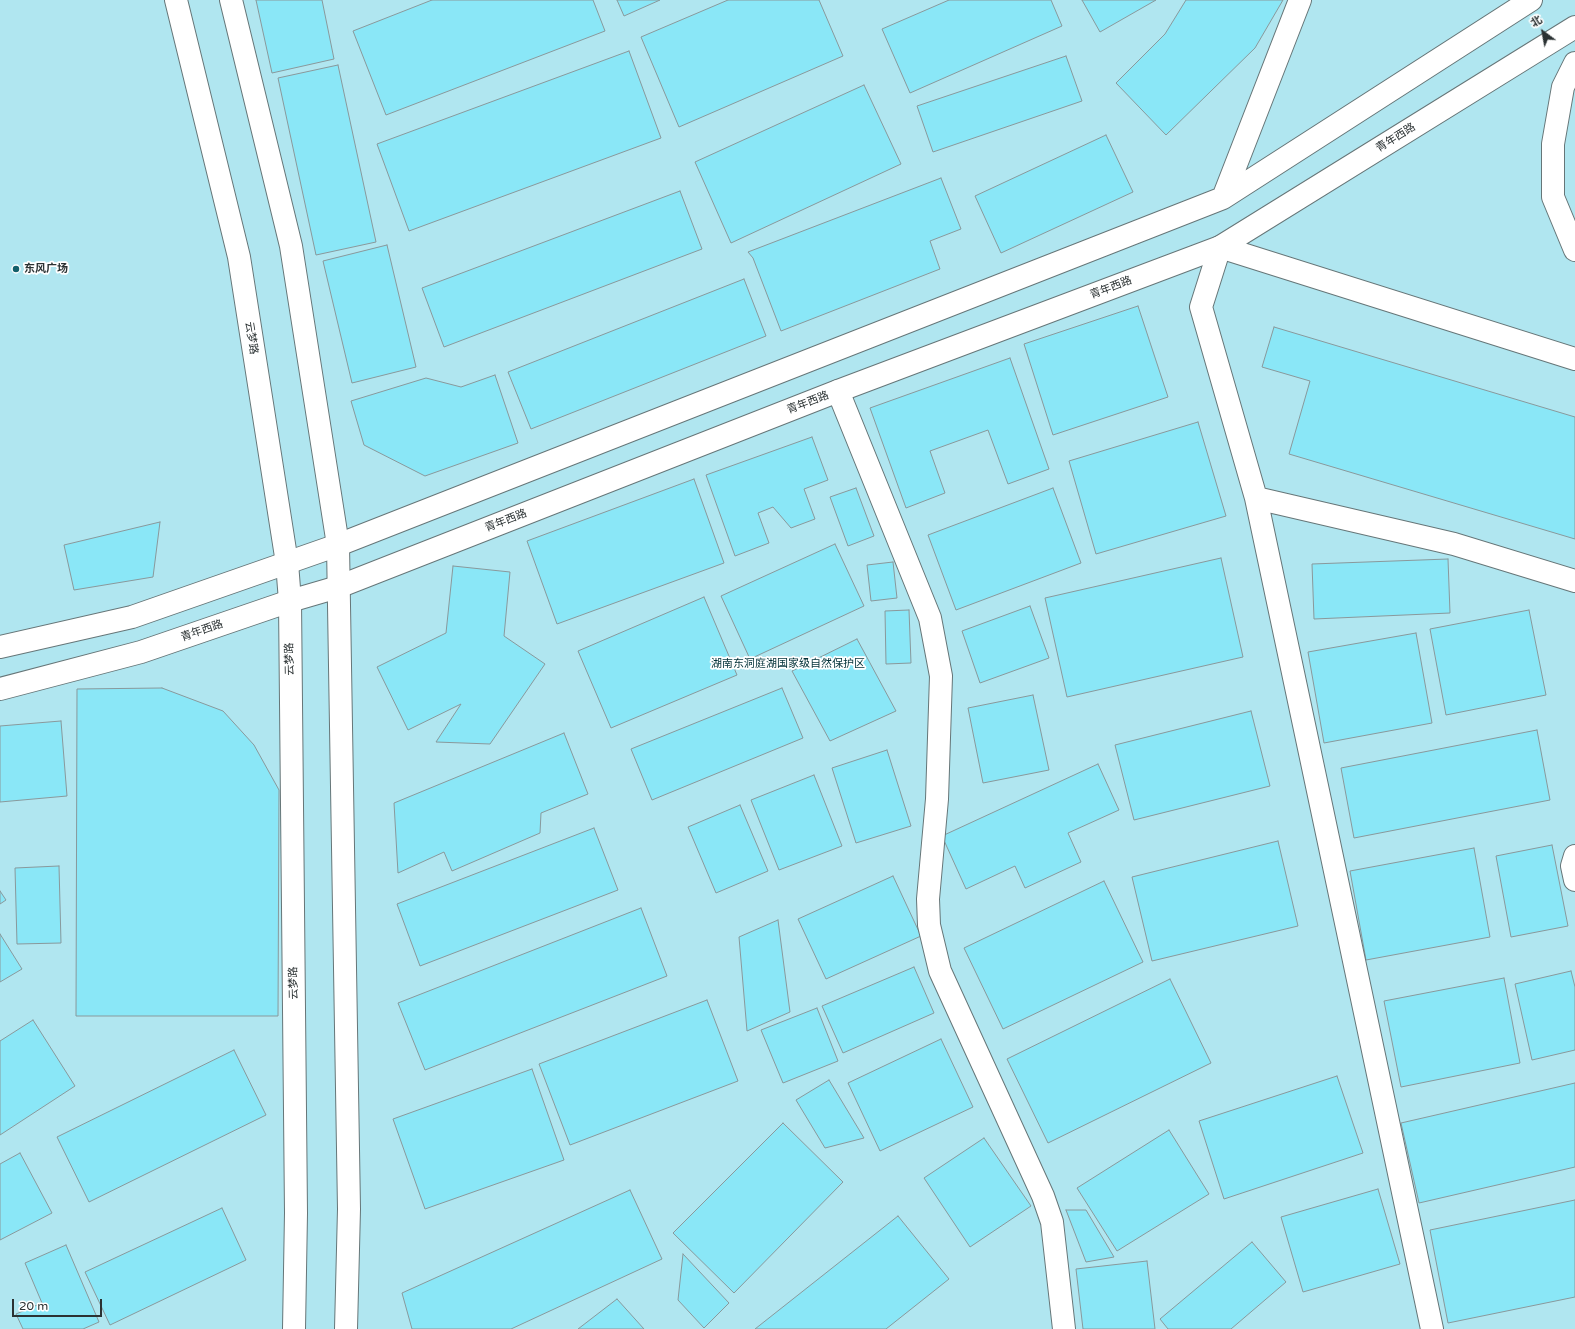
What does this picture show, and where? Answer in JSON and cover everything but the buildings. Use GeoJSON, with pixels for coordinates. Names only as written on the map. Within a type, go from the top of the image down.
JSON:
{"type":"FeatureCollection","features":[{"type":"Feature","properties":{"kind":"main road","name":"云梦路"},"geometry":{"type":"LineString","coordinates":[[176,0],[238,257],[287,563],[290,601],[296,1213],[294,1329]]}},
{"type":"Feature","properties":{"kind":"main road"},"geometry":{"type":"LineString","coordinates":[[231,0],[291,246],[338,545],[349,1209],[346,1329]]}},
{"type":"Feature","properties":{"kind":"main road"},"geometry":{"type":"LineString","coordinates":[[1223,198],[1300,0]]}},
{"type":"Feature","properties":{"kind":"main road"},"geometry":{"type":"LineString","coordinates":[[0,647],[132,617],[338,545],[1223,198],[1531,0]]}},
{"type":"Feature","properties":{"kind":"main road","name":"青年西路"},"geometry":{"type":"LineString","coordinates":[[0,689],[140,652],[290,601],[338,587],[838,391],[1220,247],[1575,26]]}},
{"type":"Feature","properties":{"kind":"main road"},"geometry":{"type":"LineString","coordinates":[[1575,63],[1563,87],[1553,144],[1553,197],[1575,250]]}},
{"type":"Feature","properties":{"kind":"main road"},"geometry":{"type":"LineString","coordinates":[[1432,1329],[1256,498],[1201,307],[1220,247],[1575,359]]}},
{"type":"Feature","properties":{"kind":"main road"},"geometry":{"type":"LineString","coordinates":[[838,391],[930,618],[941,676],[937,799],[928,899],[929,925],[940,971],[1043,1196],[1052,1222],[1064,1329]]}},
{"type":"Feature","properties":{"kind":"main road"},"geometry":{"type":"LineString","coordinates":[[1256,498],[1454,544],[1575,581]]}},
{"type":"Feature","properties":{"kind":"main road"},"geometry":{"type":"LineString","coordinates":[[1575,856],[1572,866],[1575,880]]}},
{"type":"Feature","properties":{"kind":"green space","name":"湖南东洞庭湖国家级自然保护区"},"geometry":{"type":"Polygon","coordinates":[[[0,0],[1575,0],[1575,1329],[0,1329],[0,0]]]}},
{"type":"Feature","properties":{"kind":"place","name":"东风广场"},"geometry":{"type":"Point","coordinates":[16,269]}}]}
